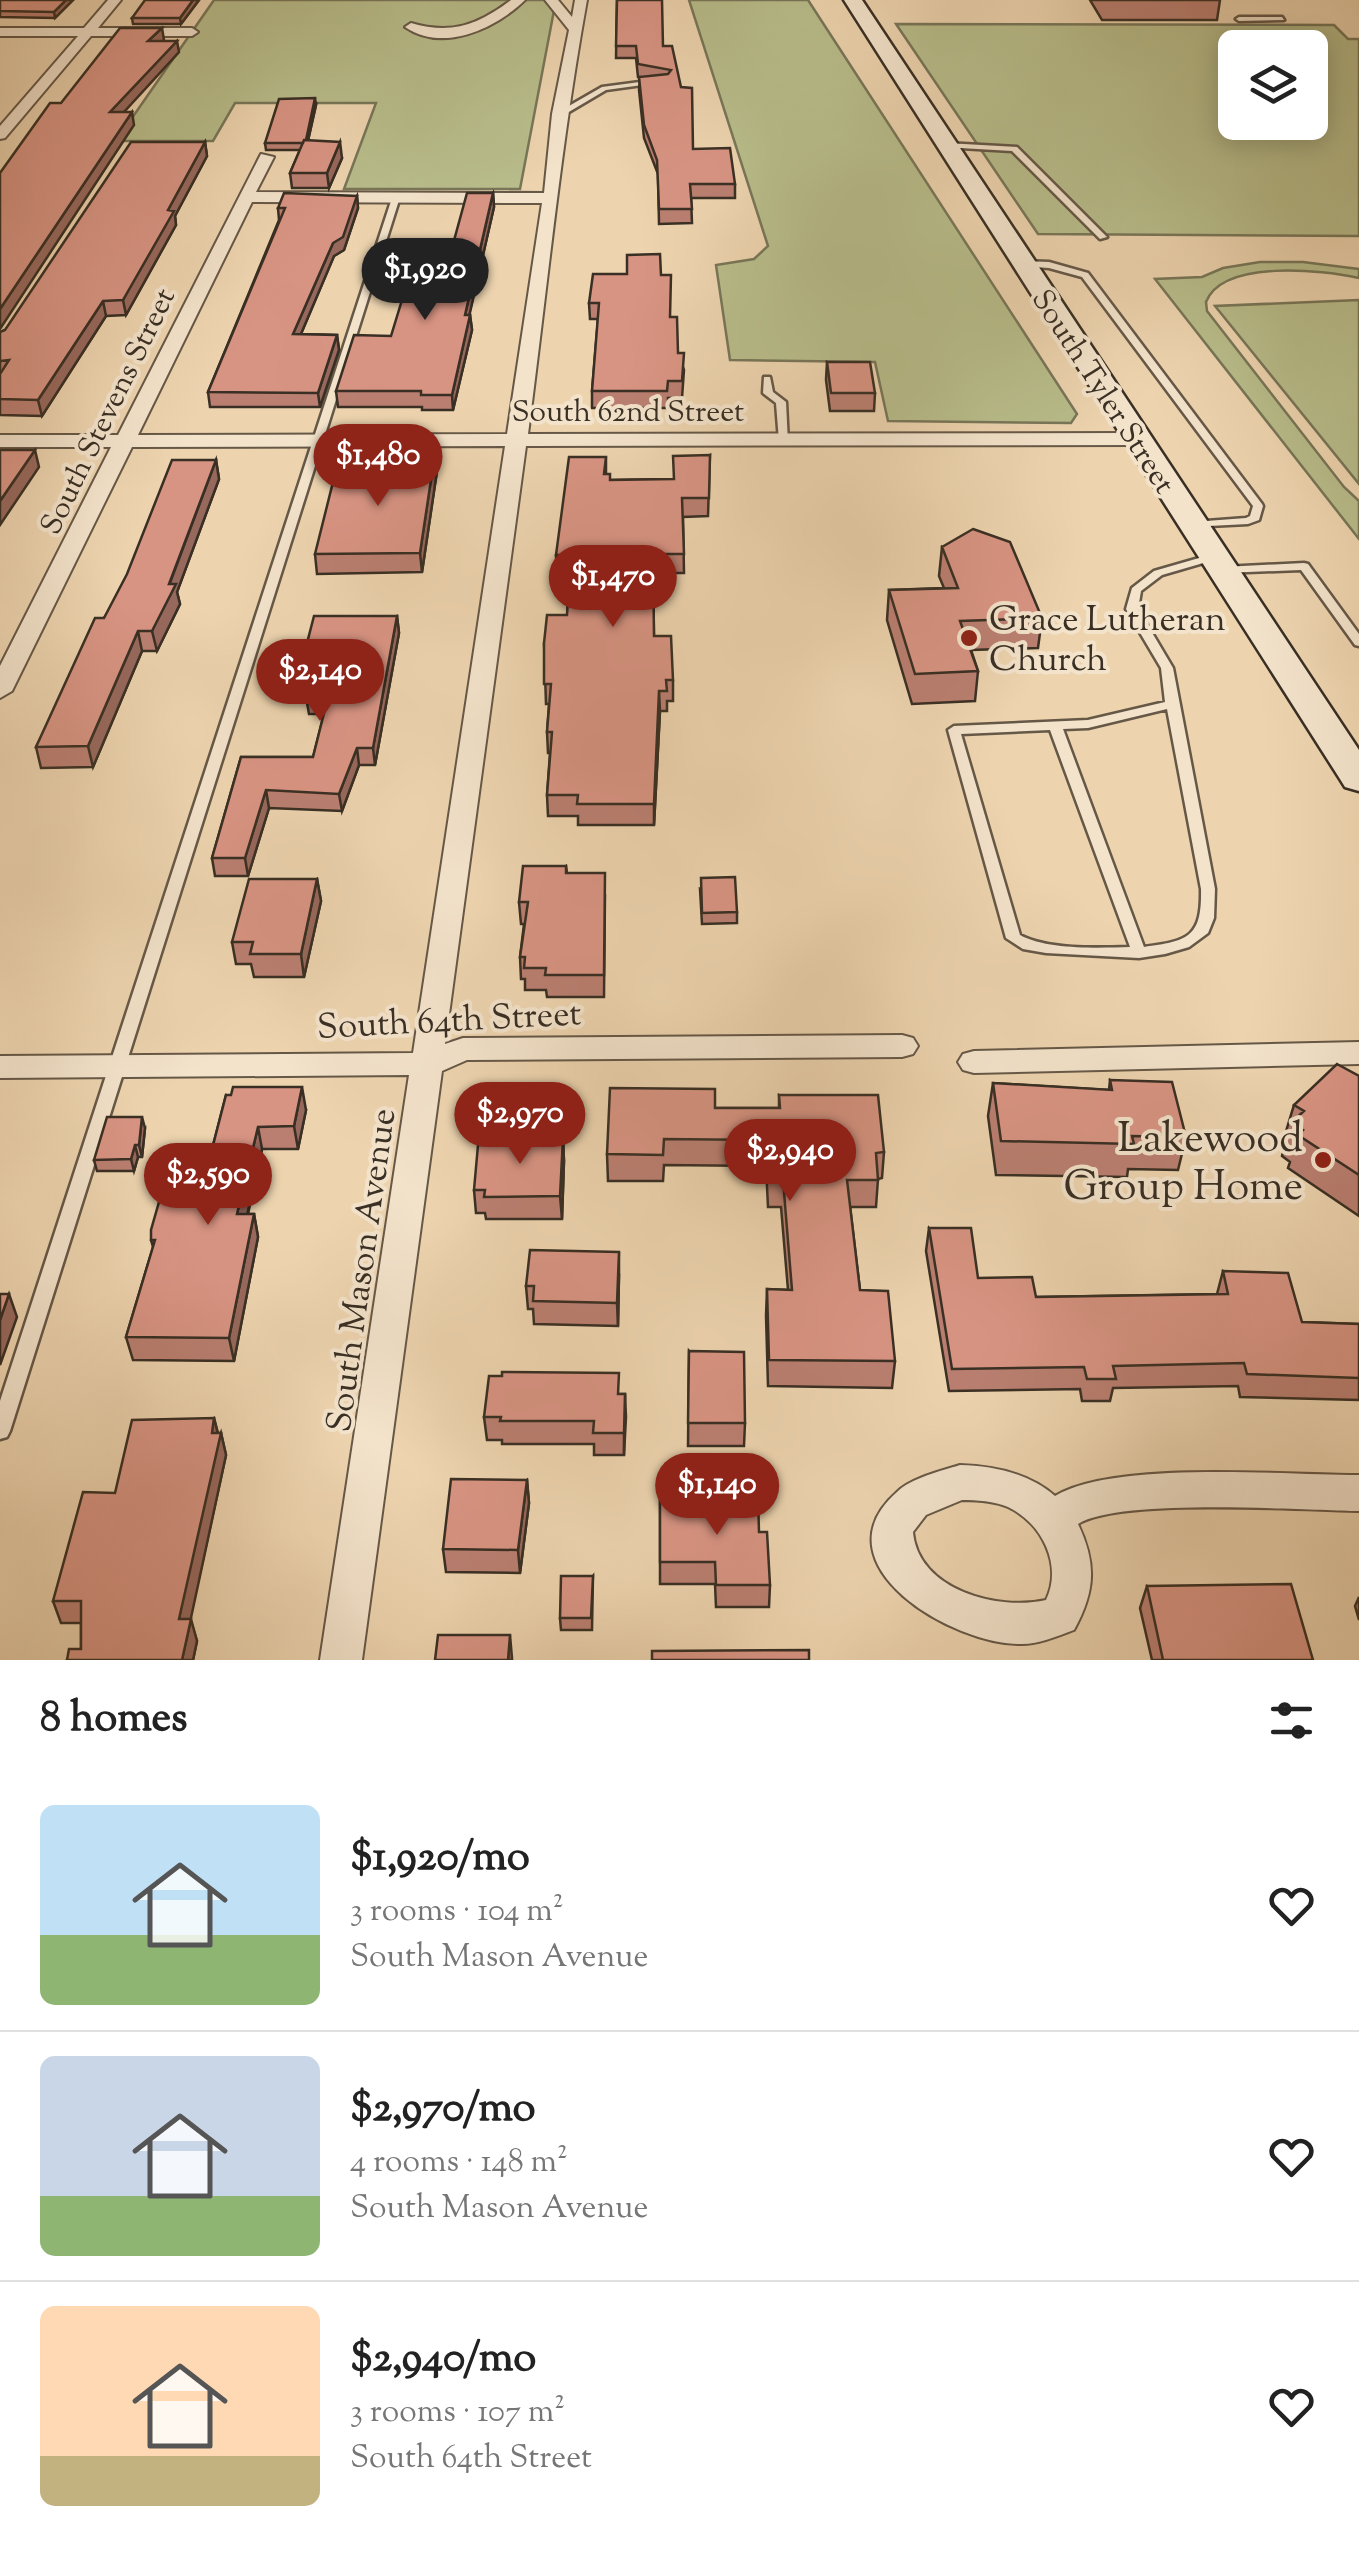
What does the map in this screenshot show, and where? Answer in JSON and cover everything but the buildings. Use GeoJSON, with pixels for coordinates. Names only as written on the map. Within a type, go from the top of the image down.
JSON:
{"type":"FeatureCollection","features":[{"type":"Feature","properties":{"kind":"street"},"geometry":{"type":"LineString","coordinates":[[0,135],[114,0]]}},
{"type":"Feature","properties":{"kind":"street"},"geometry":{"type":"LineString","coordinates":[[411,26],[436,32],[474,30],[490,23],[518,0]]}},
{"type":"Feature","properties":{"kind":"street"},"geometry":{"type":"LineString","coordinates":[[552,0],[576,30]]}},
{"type":"Feature","properties":{"kind":"street","name":"South Mason Avenue"},"geometry":{"type":"LineString","coordinates":[[341,1660],[516,441],[558,114],[581,0]]}},
{"type":"Feature","properties":{"kind":"street","name":"South Tyler Street"},"geometry":{"type":"LineString","coordinates":[[853,0],[1359,779]]}},
{"type":"Feature","properties":{"kind":"street"},"geometry":{"type":"LineString","coordinates":[[0,32],[192,32]]}},
{"type":"Feature","properties":{"kind":"street","name":"South Stevens Street"},"geometry":{"type":"LineString","coordinates":[[0,691],[266,157]]}},
{"type":"Feature","properties":{"kind":"street"},"geometry":{"type":"LineString","coordinates":[[245,196],[550,198]]}},
{"type":"Feature","properties":{"kind":"street","name":"South 62nd Street"},"geometry":{"type":"LineString","coordinates":[[0,440],[1135,439]]}},
{"type":"Feature","properties":{"kind":"street","name":"South 64th Street"},"geometry":{"type":"LineString","coordinates":[[0,1067],[428,1064],[464,1049],[902,1046]]}},
{"type":"Feature","properties":{"kind":"street"},"geometry":{"type":"LineString","coordinates":[[974,1062],[1359,1053]]}},
{"type":"Feature","properties":{"kind":"street"},"geometry":{"type":"LineString","coordinates":[[960,1482],[985,1482],[1033,1501],[1052,1519],[1066,1540],[1073,1587],[1065,1608],[1050,1627],[1030,1640],[1005,1646],[978,1646],[952,1638],[928,1624],[909,1606],[896,1584],[891,1559],[898,1526],[917,1500],[937,1488],[960,1482]]}},
{"type":"Feature","properties":{"kind":"street"},"geometry":{"type":"LineString","coordinates":[[1052,1519],[1078,1502],[1126,1492],[1359,1493]]}},
{"type":"Feature","properties":{"kind":"lane"},"geometry":{"type":"LineString","coordinates":[[1239,19],[1282,20]]}},
{"type":"Feature","properties":{"kind":"lane"},"geometry":{"type":"LineString","coordinates":[[558,114],[604,88],[664,83]]}},
{"type":"Feature","properties":{"kind":"lane"},"geometry":{"type":"LineString","coordinates":[[946,145],[1014,150],[1103,237]]}},
{"type":"Feature","properties":{"kind":"lane"},"geometry":{"type":"LineString","coordinates":[[0,1431],[396,197]]}},
{"type":"Feature","properties":{"kind":"lane"},"geometry":{"type":"LineString","coordinates":[[1022,264],[1050,265],[1085,275],[1258,506],[1255,518],[1248,521],[1192,525]]}},
{"type":"Feature","properties":{"kind":"lane"},"geometry":{"type":"LineString","coordinates":[[767,379],[768,393],[781,402],[784,441]]}},
{"type":"Feature","properties":{"kind":"lane"},"geometry":{"type":"LineString","coordinates":[[1172,704],[1124,718],[1055,726],[954,730],[1013,938],[1028,946],[1139,953],[1198,934],[1208,918],[1208,888],[1167,668],[1132,610],[1136,590],[1158,573],[1217,564],[1304,566],[1359,642]]}},
{"type":"Feature","properties":{"kind":"lane"},"geometry":{"type":"LineString","coordinates":[[1055,726],[1139,953]]}},
{"type":"Feature","properties":{"kind":"green space"},"geometry":{"type":"Polygon","coordinates":[[[214,0],[556,0],[520,189],[344,189],[376,103],[235,103],[213,141],[116,141],[214,0]]]}},
{"type":"Feature","properties":{"kind":"green space"},"geometry":{"type":"Polygon","coordinates":[[[689,0],[808,0],[1077,414],[1071,423],[888,421],[875,362],[730,360],[716,265],[754,259],[768,246],[689,0]]]}},
{"type":"Feature","properties":{"kind":"green space"},"geometry":{"type":"Polygon","coordinates":[[[896,24],[1334,25],[1348,39],[1359,39],[1359,236],[1038,234],[896,24]]]}},
{"type":"Feature","properties":{"kind":"green space"},"geometry":{"type":"Polygon","coordinates":[[[1260,262],[1303,262],[1359,269],[1359,278],[1322,272],[1252,273],[1216,288],[1206,302],[1207,311],[1359,501],[1359,539],[1155,279],[1202,277],[1223,268],[1260,262]]]}},
{"type":"Feature","properties":{"kind":"green space"},"geometry":{"type":"Polygon","coordinates":[[[1359,300],[1359,484],[1215,306],[1359,300]]]}},
{"type":"Feature","properties":{"kind":"place","name":"Grace Lutheran Church"},"geometry":{"type":"Point","coordinates":[969,638]}},
{"type":"Feature","properties":{"kind":"place","name":"Lakewood Group Home"},"geometry":{"type":"Point","coordinates":[1323,1160]}}]}
